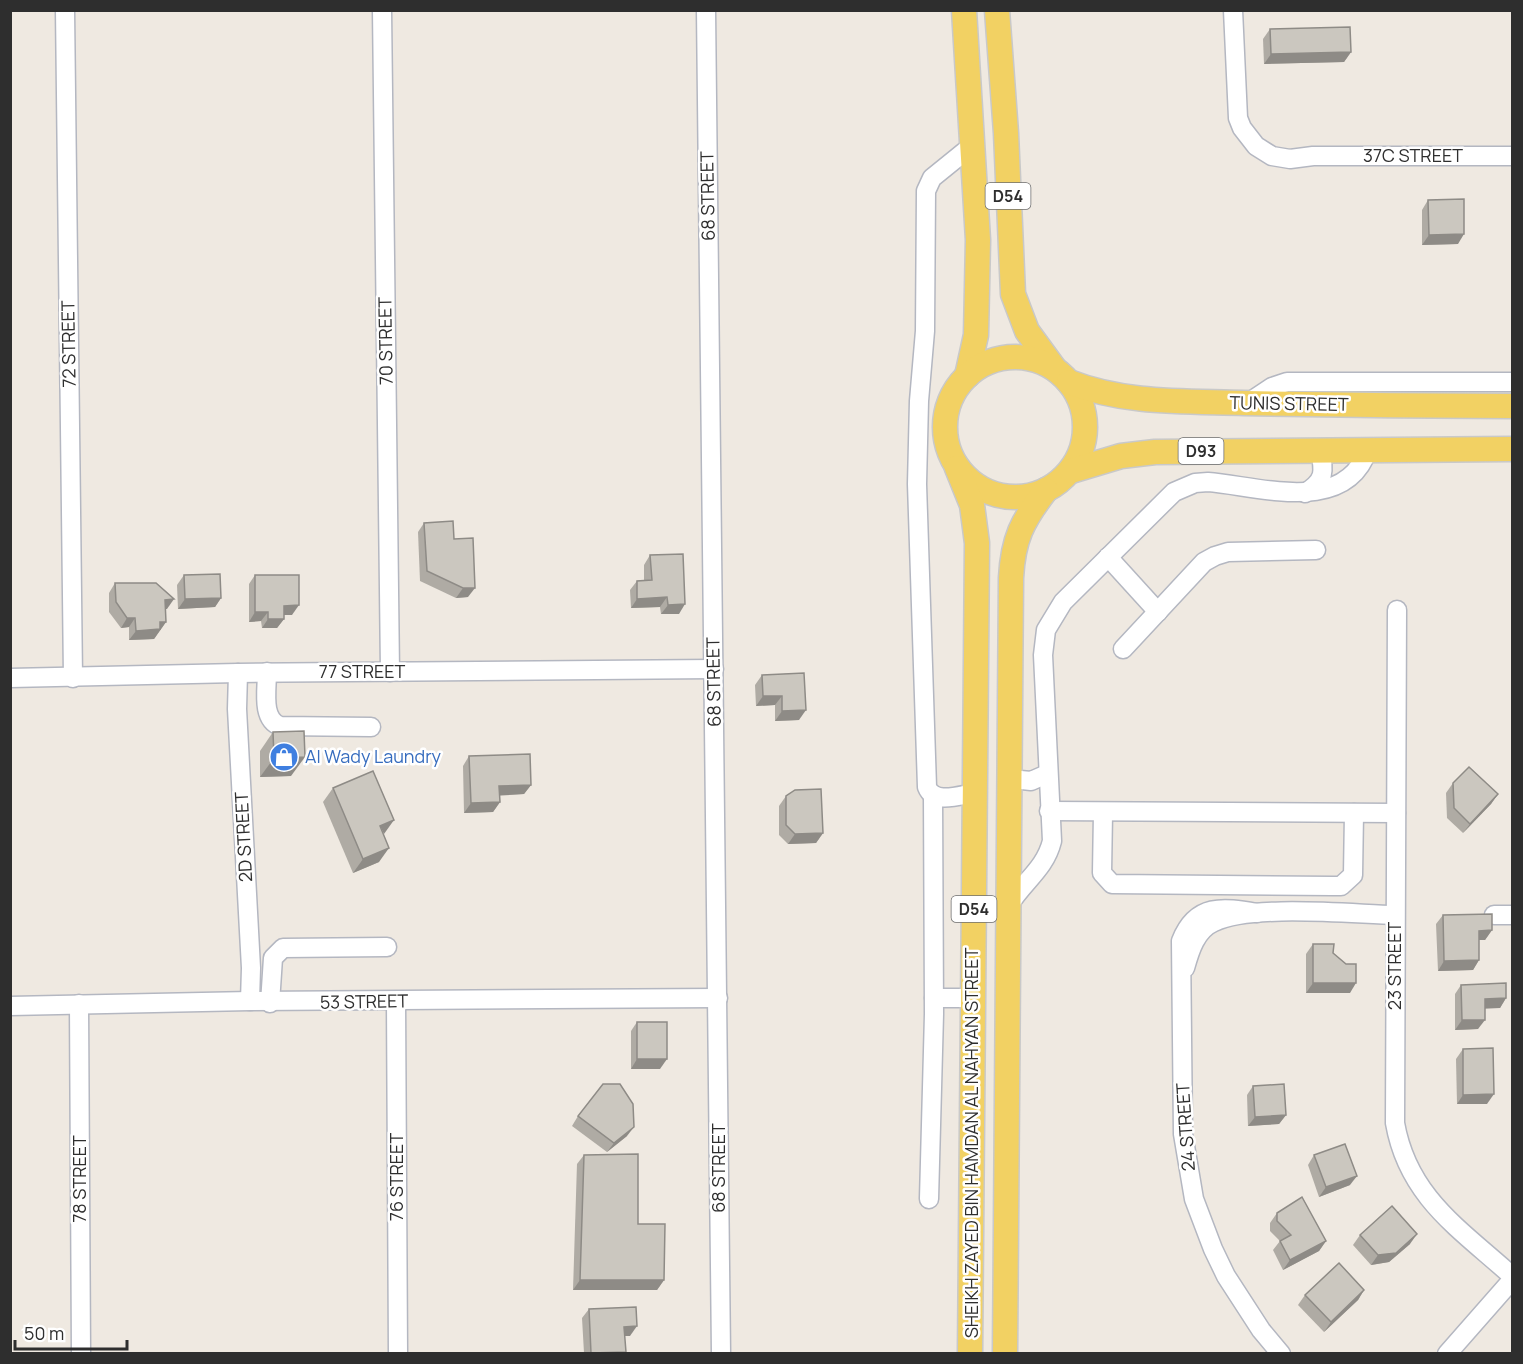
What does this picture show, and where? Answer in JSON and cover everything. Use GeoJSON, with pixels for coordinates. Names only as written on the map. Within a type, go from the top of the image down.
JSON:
{"type":"FeatureCollection","features":[{"type":"Feature","properties":{"kind":"main road","name":"D54"},"geometry":{"type":"LineString","coordinates":[[964,10],[974,144],[978,240],[977,320],[967,376]]}},
{"type":"Feature","properties":{"kind":"main road","name":"D54"},"geometry":{"type":"LineString","coordinates":[[998,10],[1006,133],[1012,294],[1027,332],[1062,376]]}},
{"type":"Feature","properties":{"kind":"main road"},"geometry":{"type":"LineString","coordinates":[[1010,357],[1034,359],[1062,376],[1079,398],[1085,417],[1085,436],[1080,454],[1071,471],[1046,490],[1022,497],[998,496],[975,485],[957,468],[948,450],[944,430],[946,410],[954,392],[967,376],[987,363],[1010,357]]}},
{"type":"Feature","properties":{"kind":"main road","name":"TUNIS STREET"},"geometry":{"type":"LineString","coordinates":[[1062,376],[1102,394],[1137,399],[1248,403],[1512,406]]}},
{"type":"Feature","properties":{"kind":"main road","name":"D93"},"geometry":{"type":"LineString","coordinates":[[1071,471],[1104,459],[1138,453],[1320,449],[1512,449]]}},
{"type":"Feature","properties":{"kind":"main road","name":"SHEIKH ZAYED BIN HAMDAN AL NAHYAN STREET"},"geometry":{"type":"LineString","coordinates":[[957,468],[972,505],[977,543],[970,1353]]}},
{"type":"Feature","properties":{"kind":"main road","name":"SHEIKH ZAYED BIN HAMDAN AL NAHYAN STREET"},"geometry":{"type":"LineString","coordinates":[[1006,1353],[1012,553],[1020,528],[1046,490]]}},
{"type":"Feature","properties":{"kind":"street","name":"72 STREET"},"geometry":{"type":"LineString","coordinates":[[65,10],[73,678]]}},
{"type":"Feature","properties":{"kind":"street","name":"70 STREET"},"geometry":{"type":"LineString","coordinates":[[382,10],[390,672]]}},
{"type":"Feature","properties":{"kind":"street","name":"68 STREET"},"geometry":{"type":"LineString","coordinates":[[706,10],[721,1353]]}},
{"type":"Feature","properties":{"kind":"street","name":"37C STREET"},"geometry":{"type":"LineString","coordinates":[[1233,10],[1238,88],[1259,142],[1313,156],[1512,156]]}},
{"type":"Feature","properties":{"kind":"street"},"geometry":{"type":"LineString","coordinates":[[974,144],[932,178],[926,191],[925,331],[919,401],[917,484],[926,782],[933,796],[975,793]]}},
{"type":"Feature","properties":{"kind":"street"},"geometry":{"type":"LineString","coordinates":[[1248,403],[1272,387],[1287,382],[1512,382]]}},
{"type":"Feature","properties":{"kind":"street"},"geometry":{"type":"LineString","coordinates":[[1305,493],[1319,484],[1322,478],[1320,449]]}},
{"type":"Feature","properties":{"kind":"street"},"geometry":{"type":"LineString","coordinates":[[1009,905],[1025,882],[1047,858],[1052,841],[1043,654],[1046,630],[1063,602],[1174,492],[1195,483],[1317,493],[1338,485],[1358,468],[1368,449]]}},
{"type":"Feature","properties":{"kind":"street"},"geometry":{"type":"LineString","coordinates":[[1123,649],[1204,562],[1215,556],[1228,552],[1316,550]]}},
{"type":"Feature","properties":{"kind":"street"},"geometry":{"type":"LineString","coordinates":[[1108,557],[1158,612]]}},
{"type":"Feature","properties":{"kind":"street","name":"23 STREET"},"geometry":{"type":"LineString","coordinates":[[1397,610],[1394,1106],[1403,1156],[1417,1184],[1435,1208],[1512,1276]]}},
{"type":"Feature","properties":{"kind":"street","name":"77 STREET"},"geometry":{"type":"LineString","coordinates":[[10,678],[267,672],[714,669]]}},
{"type":"Feature","properties":{"kind":"street"},"geometry":{"type":"LineString","coordinates":[[267,672],[267,714],[274,724],[280,726],[371,727]]}},
{"type":"Feature","properties":{"kind":"street","name":"2D STREET"},"geometry":{"type":"LineString","coordinates":[[238,673],[237,709],[251,968],[250,1001]]}},
{"type":"Feature","properties":{"kind":"street"},"geometry":{"type":"LineString","coordinates":[[1010,779],[1031,781],[1047,774]]}},
{"type":"Feature","properties":{"kind":"street"},"geometry":{"type":"LineString","coordinates":[[929,1199],[934,998],[933,796]]}},
{"type":"Feature","properties":{"kind":"street"},"geometry":{"type":"LineString","coordinates":[[1049,811],[1396,813]]}},
{"type":"Feature","properties":{"kind":"street"},"geometry":{"type":"LineString","coordinates":[[1103,813],[1102,873],[1112,884],[1341,886],[1353,875],[1354,813]]}},
{"type":"Feature","properties":{"kind":"street","name":"24 STREET"},"geometry":{"type":"LineString","coordinates":[[1281,1353],[1261,1330],[1226,1276],[1209,1241],[1194,1199],[1183,1134],[1182,984],[1190,951],[1206,928],[1222,919],[1257,913],[1395,915]]}},
{"type":"Feature","properties":{"kind":"street"},"geometry":{"type":"LineString","coordinates":[[270,1003],[273,958],[283,948],[387,947]]}},
{"type":"Feature","properties":{"kind":"street"},"geometry":{"type":"LineString","coordinates":[[934,998],[973,998]]}},
{"type":"Feature","properties":{"kind":"street","name":"53 STREET"},"geometry":{"type":"LineString","coordinates":[[10,1006],[250,1001],[270,1003],[718,999]]}},
{"type":"Feature","properties":{"kind":"street","name":"76 STREET"},"geometry":{"type":"LineString","coordinates":[[396,1001],[398,1353]]}},
{"type":"Feature","properties":{"kind":"street","name":"78 STREET"},"geometry":{"type":"LineString","coordinates":[[79,1004],[81,1353]]}},
{"type":"Feature","properties":{"kind":"street"},"geometry":{"type":"LineString","coordinates":[[1447,1353],[1512,1280]]}},
{"type":"Feature","properties":{"kind":"building"},"geometry":{"type":"Polygon","coordinates":[[[1350,27],[1351,52],[1271,54],[1270,29],[1350,27]]]}},
{"type":"Feature","properties":{"kind":"building"},"geometry":{"type":"Polygon","coordinates":[[[1464,199],[1464,234],[1429,235],[1428,200],[1464,199]]]}},
{"type":"Feature","properties":{"kind":"building"},"geometry":{"type":"Polygon","coordinates":[[[453,521],[454,539],[473,538],[475,588],[463,588],[427,571],[424,523],[453,521]]]}},
{"type":"Feature","properties":{"kind":"building"},"geometry":{"type":"Polygon","coordinates":[[[683,554],[685,604],[668,605],[667,597],[637,599],[637,581],[652,580],[650,555],[683,554]]]}},
{"type":"Feature","properties":{"kind":"building"},"geometry":{"type":"Polygon","coordinates":[[[220,574],[221,598],[185,599],[184,575],[220,574]]]}},
{"type":"Feature","properties":{"kind":"building"},"geometry":{"type":"Polygon","coordinates":[[[255,575],[299,575],[299,605],[284,606],[284,619],[268,619],[268,612],[255,612],[255,575]]]}},
{"type":"Feature","properties":{"kind":"building"},"geometry":{"type":"Polygon","coordinates":[[[115,583],[156,583],[174,599],[165,600],[166,622],[160,622],[160,629],[136,631],[135,618],[127,618],[116,602],[115,583]]]}},
{"type":"Feature","properties":{"kind":"building"},"geometry":{"type":"Polygon","coordinates":[[[804,673],[806,710],[782,711],[782,696],[763,696],[762,675],[804,673]]]}},
{"type":"Feature","properties":{"kind":"building"},"geometry":{"type":"Polygon","coordinates":[[[304,731],[305,757],[274,758],[273,732],[304,731]]]}},
{"type":"Feature","properties":{"kind":"building"},"geometry":{"type":"Polygon","coordinates":[[[530,754],[531,785],[499,786],[500,802],[471,803],[469,756],[530,754]]]}},
{"type":"Feature","properties":{"kind":"building"},"geometry":{"type":"Polygon","coordinates":[[[1469,767],[1498,794],[1470,824],[1454,808],[1453,783],[1469,767]]]}},
{"type":"Feature","properties":{"kind":"building"},"geometry":{"type":"Polygon","coordinates":[[[373,771],[394,820],[380,826],[389,848],[363,859],[333,788],[373,771]]]}},
{"type":"Feature","properties":{"kind":"building"},"geometry":{"type":"Polygon","coordinates":[[[821,789],[823,833],[795,834],[786,825],[786,796],[795,790],[821,789]]]}},
{"type":"Feature","properties":{"kind":"building"},"geometry":{"type":"Polygon","coordinates":[[[1492,914],[1492,930],[1479,931],[1479,960],[1444,961],[1443,915],[1492,914]]]}},
{"type":"Feature","properties":{"kind":"building"},"geometry":{"type":"Polygon","coordinates":[[[1313,944],[1334,944],[1333,953],[1346,964],[1356,964],[1356,983],[1313,983],[1313,944]]]}},
{"type":"Feature","properties":{"kind":"building"},"geometry":{"type":"Polygon","coordinates":[[[1506,983],[1506,998],[1485,999],[1485,1020],[1462,1020],[1461,985],[1506,983]]]}},
{"type":"Feature","properties":{"kind":"building"},"geometry":{"type":"Polygon","coordinates":[[[637,1022],[667,1022],[667,1059],[637,1059],[637,1022]]]}},
{"type":"Feature","properties":{"kind":"building"},"geometry":{"type":"Polygon","coordinates":[[[1493,1048],[1494,1094],[1463,1095],[1463,1049],[1493,1048]]]}},
{"type":"Feature","properties":{"kind":"building"},"geometry":{"type":"Polygon","coordinates":[[[603,1084],[620,1084],[633,1104],[634,1127],[614,1143],[578,1116],[603,1084]]]}},
{"type":"Feature","properties":{"kind":"building"},"geometry":{"type":"Polygon","coordinates":[[[1284,1084],[1286,1115],[1255,1117],[1253,1086],[1284,1084]]]}},
{"type":"Feature","properties":{"kind":"building"},"geometry":{"type":"Polygon","coordinates":[[[1345,1144],[1357,1176],[1326,1187],[1314,1155],[1345,1144]]]}},
{"type":"Feature","properties":{"kind":"building"},"geometry":{"type":"Polygon","coordinates":[[[638,1154],[638,1224],[665,1224],[664,1280],[580,1280],[584,1155],[638,1154]]]}},
{"type":"Feature","properties":{"kind":"building"},"geometry":{"type":"Polygon","coordinates":[[[1302,1197],[1326,1241],[1290,1260],[1280,1241],[1291,1235],[1277,1221],[1277,1213],[1302,1197]]]}},
{"type":"Feature","properties":{"kind":"building"},"geometry":{"type":"Polygon","coordinates":[[[1392,1206],[1417,1234],[1396,1253],[1378,1255],[1360,1235],[1392,1206]]]}},
{"type":"Feature","properties":{"kind":"building"},"geometry":{"type":"Polygon","coordinates":[[[1339,1263],[1364,1290],[1331,1322],[1305,1295],[1339,1263]]]}},
{"type":"Feature","properties":{"kind":"building"},"geometry":{"type":"Polygon","coordinates":[[[636,1307],[637,1326],[624,1327],[626,1352],[591,1353],[589,1309],[636,1307]]]}},
{"type":"Feature","properties":{"kind":"place","name":"Al Wady Laundry"},"geometry":{"type":"Point","coordinates":[284,757]}}]}
